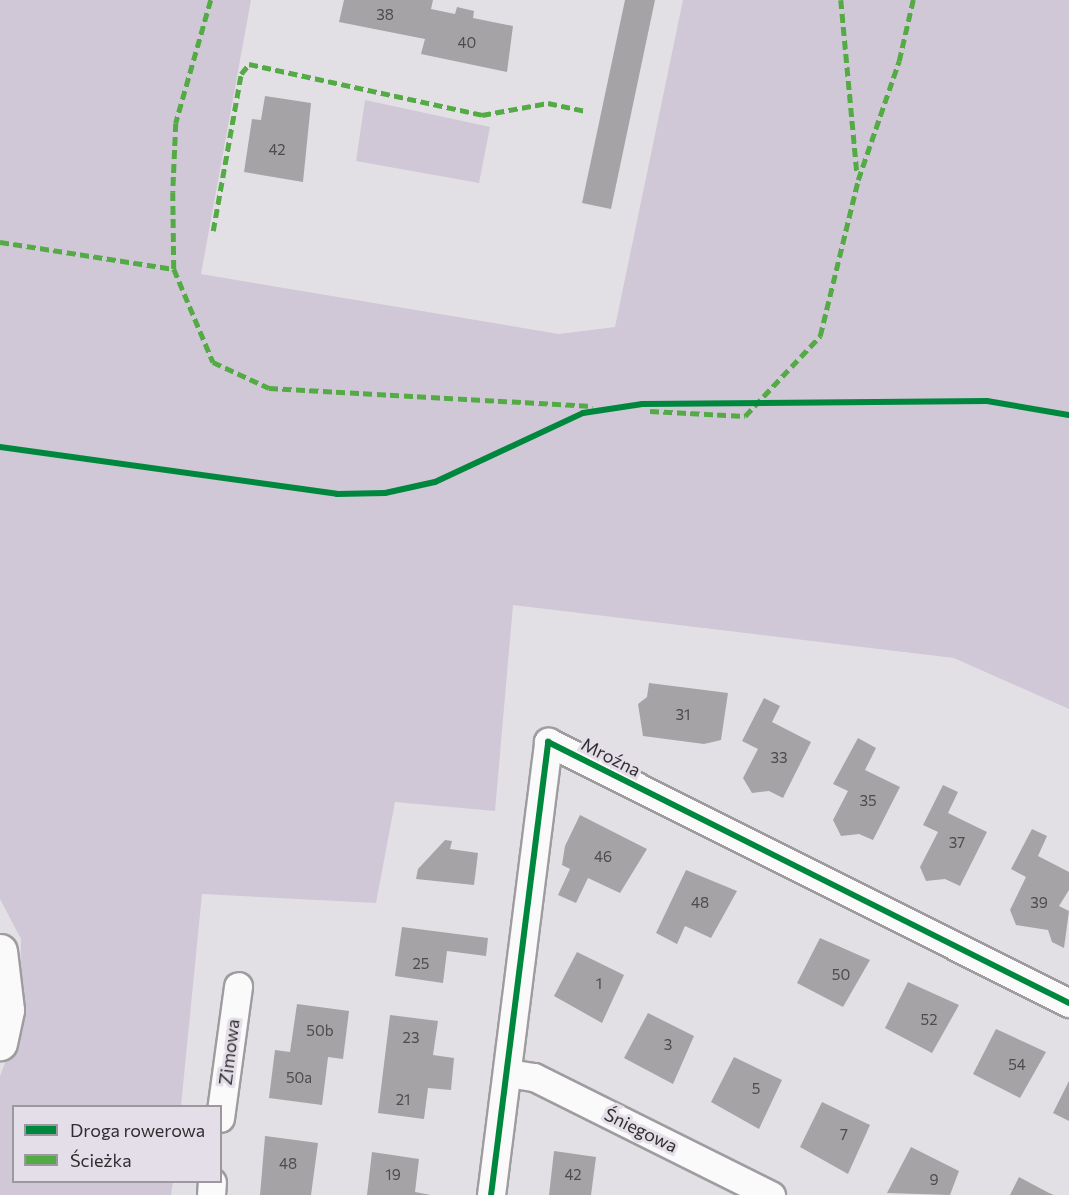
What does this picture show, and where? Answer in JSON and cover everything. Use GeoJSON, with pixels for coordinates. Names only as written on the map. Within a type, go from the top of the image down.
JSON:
{"type":"FeatureCollection","features":[{"type":"Feature","properties":{"kind":"street","name":"Mroźna"},"geometry":{"type":"LineString","coordinates":[[491,1195],[548,742],[1069,1003]]}},
{"type":"Feature","properties":{"kind":"street"},"geometry":{"type":"LineString","coordinates":[[0,951],[7,1010],[0,1043]]}},
{"type":"Feature","properties":{"kind":"street","name":"Zimowa"},"geometry":{"type":"LineString","coordinates":[[222,1105],[238,986]]}},
{"type":"Feature","properties":{"kind":"street","name":"Śniegowa"},"geometry":{"type":"LineString","coordinates":[[507,1073],[534,1077],[771,1195]]}},
{"type":"Feature","properties":{"kind":"shaded area"},"geometry":{"type":"Polygon","coordinates":[[[0,0],[251,0],[201,274],[559,334],[615,327],[683,0],[1069,0],[1069,709],[954,658],[513,605],[495,811],[395,802],[376,903],[202,894],[181,1105],[12,1105],[12,1183],[173,1183],[171,1195],[0,1195],[0,1076],[19,1026],[21,939],[0,899],[0,0]]]}},
{"type":"Feature","properties":{"kind":"shaded area"},"geometry":{"type":"Polygon","coordinates":[[[365,100],[490,127],[479,183],[356,161],[365,100]]]}},
{"type":"Feature","properties":{"kind":"building"},"geometry":{"type":"Polygon","coordinates":[[[344,0],[433,0],[431,9],[455,14],[457,7],[474,11],[473,18],[513,26],[507,72],[421,54],[425,39],[339,22],[344,0]]]}},
{"type":"Feature","properties":{"kind":"building"},"geometry":{"type":"Polygon","coordinates":[[[625,0],[655,0],[611,209],[582,203],[625,0]]]}},
{"type":"Feature","properties":{"kind":"building"},"geometry":{"type":"Polygon","coordinates":[[[265,96],[311,103],[303,182],[244,172],[252,119],[261,120],[265,96]]]}},
{"type":"Feature","properties":{"kind":"building"},"geometry":{"type":"Polygon","coordinates":[[[649,683],[728,693],[721,740],[704,744],[643,736],[638,704],[647,697],[649,683]]]}},
{"type":"Feature","properties":{"kind":"building"},"geometry":{"type":"Polygon","coordinates":[[[764,698],[780,706],[772,722],[811,742],[783,798],[769,791],[752,793],[743,778],[758,749],[742,741],[764,698]]]}},
{"type":"Feature","properties":{"kind":"building"},"geometry":{"type":"Polygon","coordinates":[[[858,738],[876,748],[865,770],[900,787],[873,840],[859,834],[841,836],[833,820],[848,791],[833,784],[858,738]]]}},
{"type":"Feature","properties":{"kind":"building"},"geometry":{"type":"Polygon","coordinates":[[[943,785],[958,792],[948,813],[987,832],[960,886],[945,879],[926,881],[920,867],[938,832],[923,825],[943,785]]]}},
{"type":"Feature","properties":{"kind":"building"},"geometry":{"type":"Polygon","coordinates":[[[580,815],[647,849],[620,893],[588,878],[576,903],[558,895],[570,869],[562,865],[565,846],[580,815]]]}},
{"type":"Feature","properties":{"kind":"building"},"geometry":{"type":"Polygon","coordinates":[[[1032,829],[1047,836],[1038,856],[1069,872],[1069,890],[1059,906],[1069,911],[1064,948],[1052,942],[1048,930],[1016,925],[1010,910],[1026,877],[1011,869],[1032,829]]]}},
{"type":"Feature","properties":{"kind":"building"},"geometry":{"type":"Polygon","coordinates":[[[445,840],[452,841],[450,849],[478,853],[474,885],[416,879],[418,869],[445,840]]]}},
{"type":"Feature","properties":{"kind":"building"},"geometry":{"type":"Polygon","coordinates":[[[686,870],[737,891],[711,938],[685,926],[677,944],[656,933],[686,870]]]}},
{"type":"Feature","properties":{"kind":"building"},"geometry":{"type":"Polygon","coordinates":[[[402,927],[488,938],[486,956],[447,951],[443,983],[395,976],[402,927]]]}},
{"type":"Feature","properties":{"kind":"building"},"geometry":{"type":"Polygon","coordinates":[[[820,938],[870,960],[843,1007],[797,983],[820,938]]]}},
{"type":"Feature","properties":{"kind":"building"},"geometry":{"type":"Polygon","coordinates":[[[577,952],[624,975],[602,1023],[554,996],[577,952]]]}},
{"type":"Feature","properties":{"kind":"building"},"geometry":{"type":"Polygon","coordinates":[[[908,982],[959,1005],[932,1053],[885,1028],[908,982]]]}},
{"type":"Feature","properties":{"kind":"building"},"geometry":{"type":"Polygon","coordinates":[[[297,1004],[349,1011],[343,1059],[328,1057],[322,1105],[269,1098],[275,1050],[290,1052],[297,1004]]]}},
{"type":"Feature","properties":{"kind":"building"},"geometry":{"type":"Polygon","coordinates":[[[648,1013],[694,1036],[673,1084],[624,1058],[648,1013]]]}},
{"type":"Feature","properties":{"kind":"building"},"geometry":{"type":"Polygon","coordinates":[[[390,1015],[438,1021],[433,1055],[454,1058],[451,1090],[428,1088],[424,1119],[378,1113],[390,1015]]]}},
{"type":"Feature","properties":{"kind":"building"},"geometry":{"type":"Polygon","coordinates":[[[996,1029],[1046,1052],[1020,1098],[973,1074],[996,1029]]]}},
{"type":"Feature","properties":{"kind":"building"},"geometry":{"type":"Polygon","coordinates":[[[734,1057],[782,1080],[759,1129],[711,1102],[734,1057]]]}},
{"type":"Feature","properties":{"kind":"building"},"geometry":{"type":"Polygon","coordinates":[[[1069,1081],[1069,1121],[1053,1113],[1069,1081]]]}},
{"type":"Feature","properties":{"kind":"building"},"geometry":{"type":"Polygon","coordinates":[[[822,1102],[870,1125],[848,1174],[800,1147],[822,1102]]]}},
{"type":"Feature","properties":{"kind":"building"},"geometry":{"type":"Polygon","coordinates":[[[265,1136],[318,1143],[311,1195],[260,1195],[265,1136]]]}},
{"type":"Feature","properties":{"kind":"building"},"geometry":{"type":"Polygon","coordinates":[[[911,1147],[959,1171],[950,1195],[887,1193],[911,1147]]]}},
{"type":"Feature","properties":{"kind":"building"},"geometry":{"type":"Polygon","coordinates":[[[554,1151],[596,1157],[591,1195],[549,1195],[554,1151]]]}},
{"type":"Feature","properties":{"kind":"building"},"geometry":{"type":"Polygon","coordinates":[[[372,1152],[419,1159],[415,1192],[431,1195],[367,1195],[372,1152]]]}},
{"type":"Feature","properties":{"kind":"building"},"geometry":{"type":"Polygon","coordinates":[[[1019,1177],[1049,1193],[1054,1195],[1010,1195],[1019,1177]]]}},
{"type":"Feature","properties":{"kind":"marked path"},"geometry":{"type":"LineString","coordinates":[[211,0],[176,123],[173,192],[174,269],[213,362],[269,388],[593,406]]}},
{"type":"Feature","properties":{"kind":"marked path"},"geometry":{"type":"LineString","coordinates":[[841,0],[857,174]]}},
{"type":"Feature","properties":{"kind":"marked path"},"geometry":{"type":"LineString","coordinates":[[650,411],[745,416],[820,336],[858,180],[899,61],[913,0]]}},
{"type":"Feature","properties":{"kind":"marked path"},"geometry":{"type":"LineString","coordinates":[[213,231],[241,74],[249,64],[482,115],[548,103],[586,111]]}},
{"type":"Feature","properties":{"kind":"marked path"},"geometry":{"type":"LineString","coordinates":[[0,242],[174,269]]}},
{"type":"Feature","properties":{"kind":"cycle path"},"geometry":{"type":"LineString","coordinates":[[0,447],[337,494],[385,493],[435,482],[583,413],[642,404],[987,401],[1069,415]]}},
{"type":"Feature","properties":{"kind":"cycle path"},"geometry":{"type":"LineString","coordinates":[[491,1195],[548,742],[1069,1003]]}}]}
